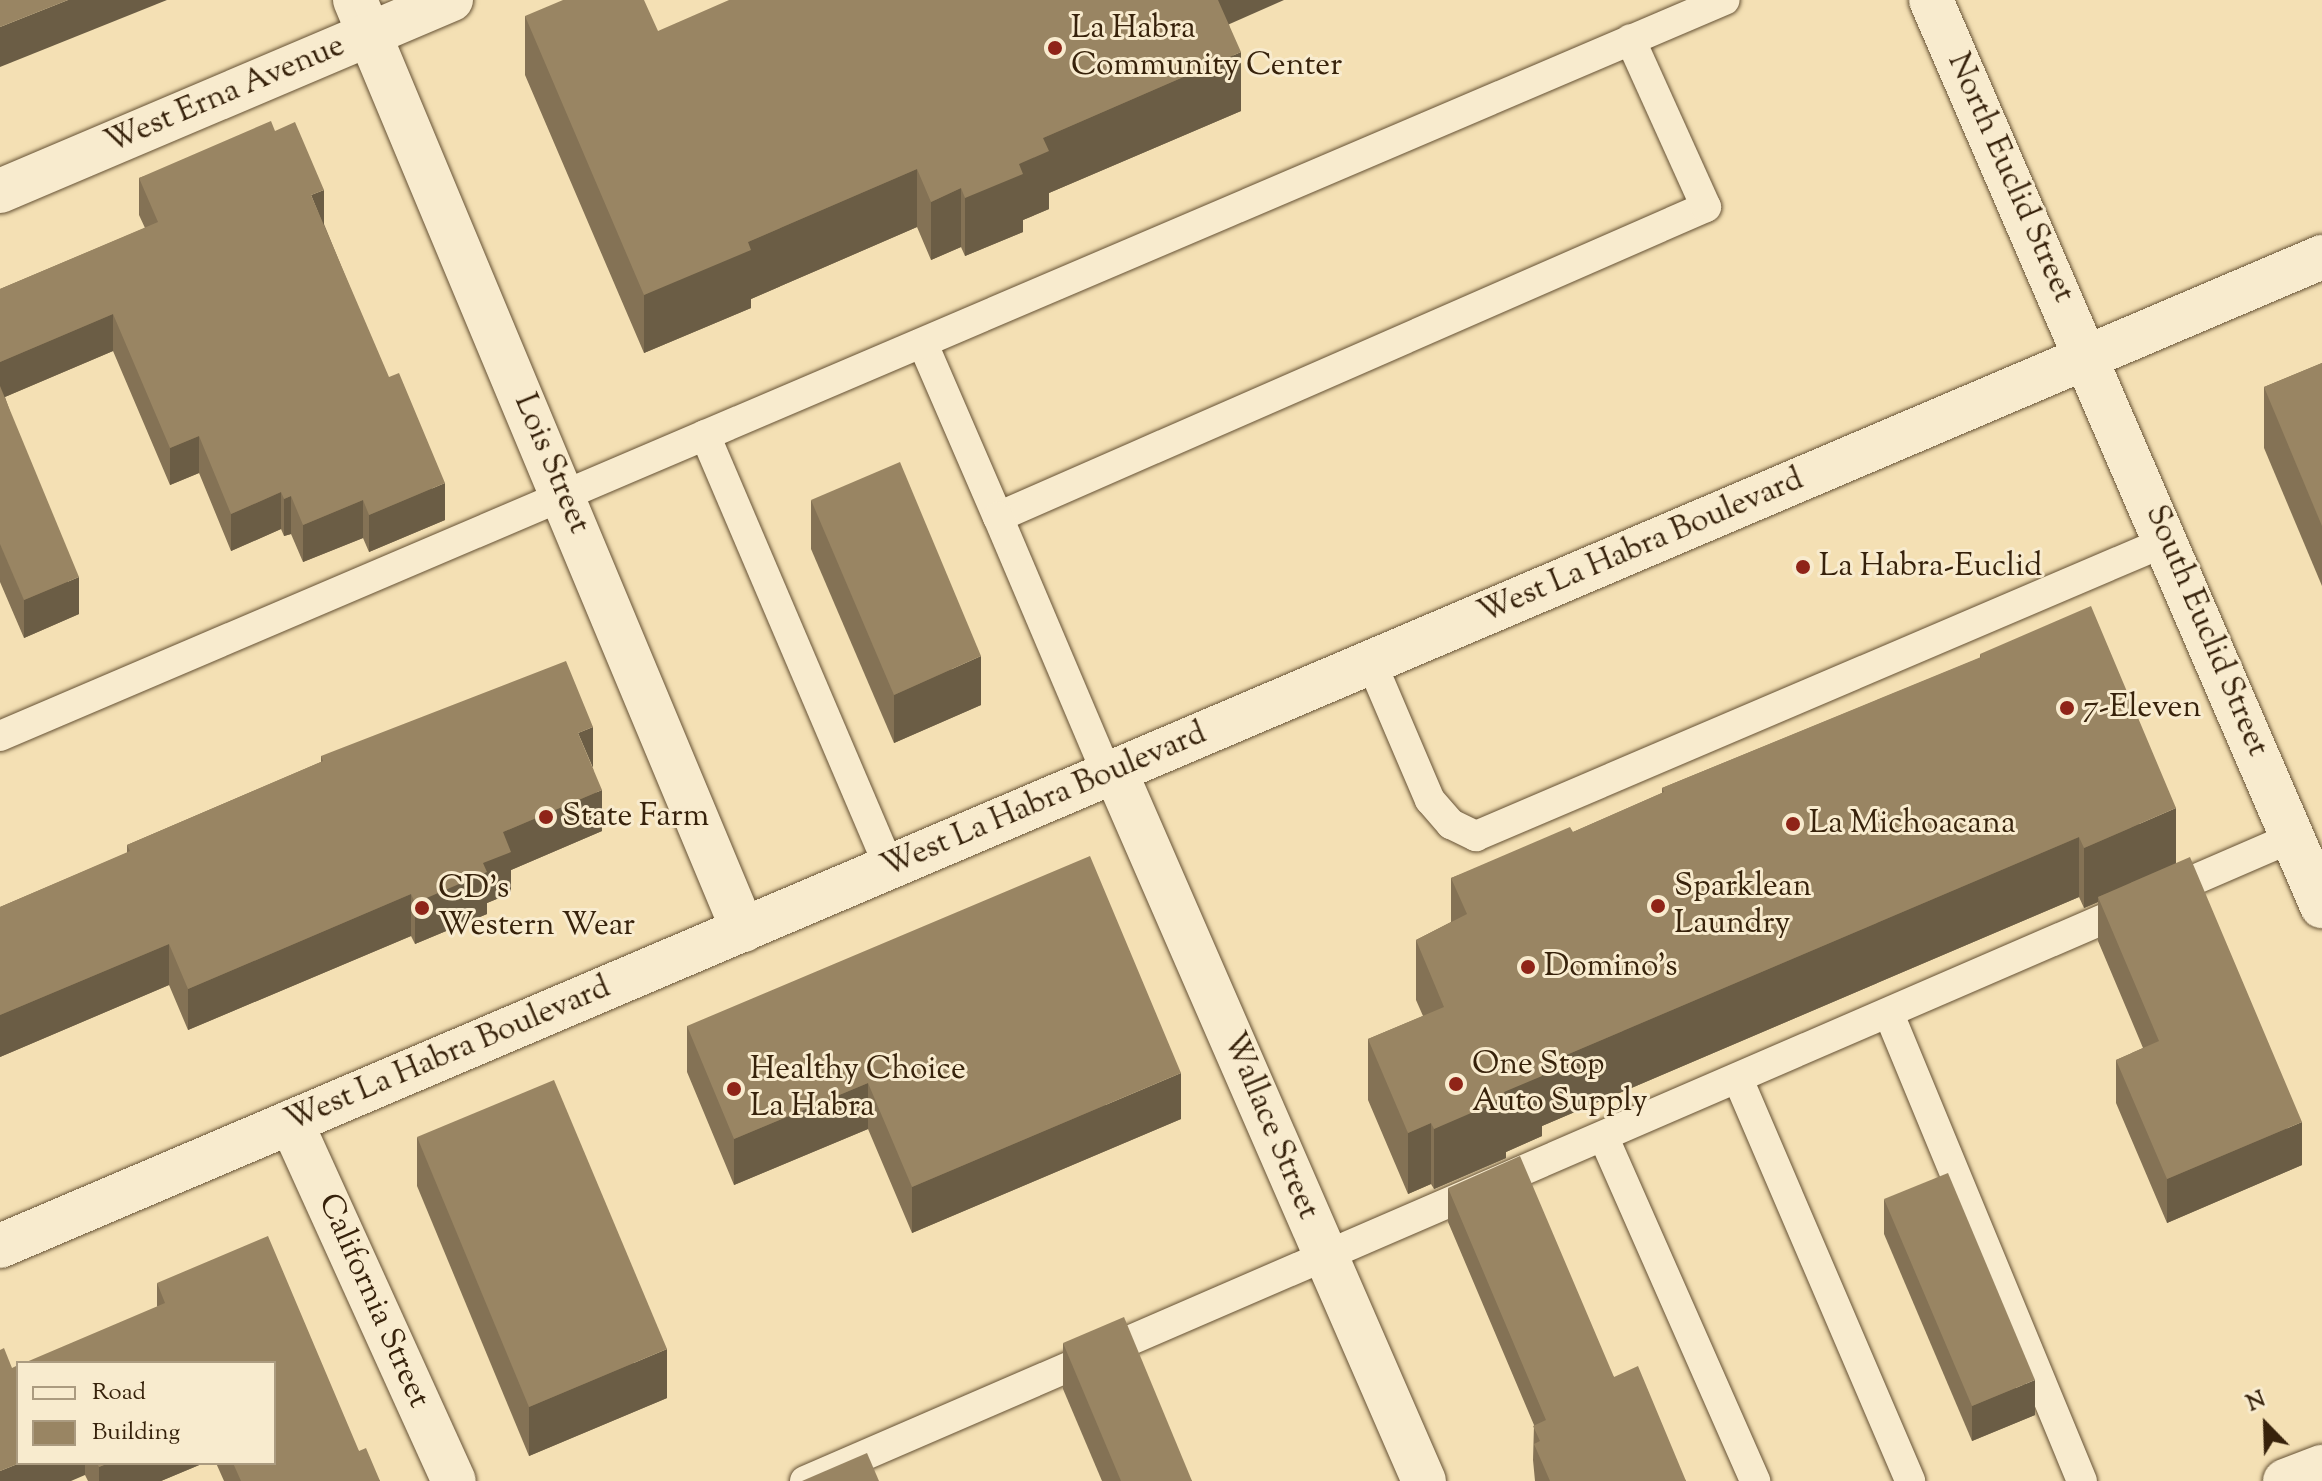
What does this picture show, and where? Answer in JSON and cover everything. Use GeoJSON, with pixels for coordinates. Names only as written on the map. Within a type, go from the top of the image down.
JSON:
{"type":"FeatureCollection","features":[{"type":"Feature","properties":{"kind":"main road","name":"West Erna Avenue"},"geometry":{"type":"LineString","coordinates":[[0,191],[363,17],[451,0]]}},
{"type":"Feature","properties":{"kind":"main road","name":"North Euclid Street"},"geometry":{"type":"LineString","coordinates":[[1931,0],[2089,356]]}},
{"type":"Feature","properties":{"kind":"main road","name":"Lois Street"},"geometry":{"type":"LineString","coordinates":[[363,17],[565,496],[743,930]]}},
{"type":"Feature","properties":{"kind":"main road","name":"West La Habra Boulevard"},"geometry":{"type":"LineString","coordinates":[[0,1246],[2322,257]]}},
{"type":"Feature","properties":{"kind":"main road","name":"South Euclid Street"},"geometry":{"type":"LineString","coordinates":[[2089,356],[2322,906]]}},
{"type":"Feature","properties":{"kind":"main road","name":"Wallace Street"},"geometry":{"type":"LineString","coordinates":[[1111,773],[1424,1481]]}},
{"type":"Feature","properties":{"kind":"main road","name":"California Street"},"geometry":{"type":"LineString","coordinates":[[291,1122],[454,1481]]}},
{"type":"Feature","properties":{"kind":"main road"},"geometry":{"type":"LineString","coordinates":[[2285,1481],[2322,1467]]}},
{"type":"Feature","properties":{"kind":"lane"},"geometry":{"type":"LineString","coordinates":[[0,736],[1725,0]]}},
{"type":"Feature","properties":{"kind":"lane"},"geometry":{"type":"LineString","coordinates":[[998,517],[1706,207],[1630,39]]}},
{"type":"Feature","properties":{"kind":"lane"},"geometry":{"type":"LineString","coordinates":[[923,344],[1111,773]]}},
{"type":"Feature","properties":{"kind":"lane"},"geometry":{"type":"LineString","coordinates":[[705,435],[889,867]]}},
{"type":"Feature","properties":{"kind":"lane"},"geometry":{"type":"LineString","coordinates":[[1371,662],[1430,800],[1451,824],[1476,836],[2167,541]]}},
{"type":"Feature","properties":{"kind":"lane"},"geometry":{"type":"LineString","coordinates":[[805,1481],[1327,1258],[2293,837]]}},
{"type":"Feature","properties":{"kind":"lane"},"geometry":{"type":"LineString","coordinates":[[1889,1014],[2082,1481]]}},
{"type":"Feature","properties":{"kind":"lane"},"geometry":{"type":"LineString","coordinates":[[1738,1079],[1910,1481]]}},
{"type":"Feature","properties":{"kind":"lane"},"geometry":{"type":"LineString","coordinates":[[1604,1138],[1755,1481]]}},
{"type":"Feature","properties":{"kind":"building"},"geometry":{"type":"Polygon","coordinates":[[[0,0],[68,0],[0,27],[0,0]]]}},
{"type":"Feature","properties":{"kind":"building"},"geometry":{"type":"Polygon","coordinates":[[[563,0],[644,0],[658,31],[729,0],[1218,0],[1241,52],[1043,138],[1049,151],[1019,164],[1023,174],[965,198],[961,188],[931,202],[917,169],[748,242],[751,250],[644,295],[525,16],[563,0]]]}},
{"type":"Feature","properties":{"kind":"building"},"geometry":{"type":"Polygon","coordinates":[[[271,121],[275,131],[295,122],[324,190],[311,195],[389,377],[399,373],[445,483],[369,515],[363,500],[303,525],[291,496],[284,499],[281,492],[231,514],[199,436],[170,448],[113,314],[0,362],[0,289],[158,222],[139,178],[271,121]]]}},
{"type":"Feature","properties":{"kind":"building"},"geometry":{"type":"Polygon","coordinates":[[[2322,363],[2322,526],[2264,387],[2322,363]]]}},
{"type":"Feature","properties":{"kind":"building"},"geometry":{"type":"Polygon","coordinates":[[[0,386],[79,577],[24,600],[0,544],[0,386]]]}},
{"type":"Feature","properties":{"kind":"building"},"geometry":{"type":"Polygon","coordinates":[[[900,462],[981,656],[894,695],[811,500],[900,462]]]}},
{"type":"Feature","properties":{"kind":"building"},"geometry":{"type":"Polygon","coordinates":[[[2091,606],[2176,808],[2084,848],[2079,837],[1538,1067],[1542,1076],[1504,1092],[1506,1098],[1434,1129],[1431,1123],[1408,1133],[1368,1039],[1444,1007],[1416,940],[1467,914],[1451,878],[1570,827],[1573,832],[1664,792],[1662,788],[1981,657],[1980,654],[2091,606]]]}},
{"type":"Feature","properties":{"kind":"building"},"geometry":{"type":"Polygon","coordinates":[[[566,661],[593,727],[578,733],[602,790],[503,832],[511,852],[483,863],[487,872],[415,903],[411,894],[188,989],[169,944],[0,1015],[0,907],[130,851],[127,845],[323,761],[321,756],[566,661]]]}},
{"type":"Feature","properties":{"kind":"building"},"geometry":{"type":"Polygon","coordinates":[[[1090,856],[1181,1073],[912,1187],[868,1083],[734,1139],[687,1026],[1090,856]]]}},
{"type":"Feature","properties":{"kind":"building"},"geometry":{"type":"Polygon","coordinates":[[[2190,857],[2302,1122],[2167,1179],[2116,1060],[2159,1041],[2098,897],[2190,857]]]}},
{"type":"Feature","properties":{"kind":"building"},"geometry":{"type":"Polygon","coordinates":[[[554,1080],[667,1349],[529,1407],[417,1137],[554,1080]]]}},
{"type":"Feature","properties":{"kind":"building"},"geometry":{"type":"Polygon","coordinates":[[[1520,1156],[1614,1377],[1638,1366],[1686,1481],[1550,1481],[1534,1444],[1540,1441],[1533,1426],[1546,1420],[1448,1188],[1520,1156]]]}},
{"type":"Feature","properties":{"kind":"building"},"geometry":{"type":"Polygon","coordinates":[[[1948,1173],[2035,1380],[1972,1406],[1884,1199],[1948,1173]]]}},
{"type":"Feature","properties":{"kind":"building"},"geometry":{"type":"Polygon","coordinates":[[[268,1236],[359,1451],[366,1448],[380,1481],[241,1481],[234,1465],[276,1465],[276,1361],[29,1361],[165,1303],[157,1283],[268,1236]]]}},
{"type":"Feature","properties":{"kind":"building"},"geometry":{"type":"Polygon","coordinates":[[[1124,1317],[1192,1481],[1121,1481],[1063,1343],[1124,1317]]]}},
{"type":"Feature","properties":{"kind":"building"},"geometry":{"type":"Polygon","coordinates":[[[4,1348],[12,1368],[16,1366],[16,1465],[0,1471],[0,1350],[4,1348]]]}},
{"type":"Feature","properties":{"kind":"building"},"geometry":{"type":"Polygon","coordinates":[[[867,1453],[879,1481],[802,1481],[867,1453]]]}},
{"type":"Feature","properties":{"kind":"place","name":"La Habra Community Center"},"geometry":{"type":"Point","coordinates":[1055,48]}},
{"type":"Feature","properties":{"kind":"place","name":"La Habra-Euclid"},"geometry":{"type":"Point","coordinates":[1803,567]}},
{"type":"Feature","properties":{"kind":"place","name":"7-Eleven"},"geometry":{"type":"Point","coordinates":[2067,708]}},
{"type":"Feature","properties":{"kind":"place","name":"State Farm"},"geometry":{"type":"Point","coordinates":[546,817]}},
{"type":"Feature","properties":{"kind":"place","name":"La Michoacana"},"geometry":{"type":"Point","coordinates":[1793,824]}},
{"type":"Feature","properties":{"kind":"place","name":"Sparklean Laundry"},"geometry":{"type":"Point","coordinates":[1658,906]}},
{"type":"Feature","properties":{"kind":"place","name":"CD's Western Wear"},"geometry":{"type":"Point","coordinates":[422,908]}},
{"type":"Feature","properties":{"kind":"place","name":"Domino's"},"geometry":{"type":"Point","coordinates":[1528,967]}},
{"type":"Feature","properties":{"kind":"place","name":"One Stop Auto Supply"},"geometry":{"type":"Point","coordinates":[1456,1084]}},
{"type":"Feature","properties":{"kind":"place","name":"Healthy Choice La Habra"},"geometry":{"type":"Point","coordinates":[734,1089]}}]}
